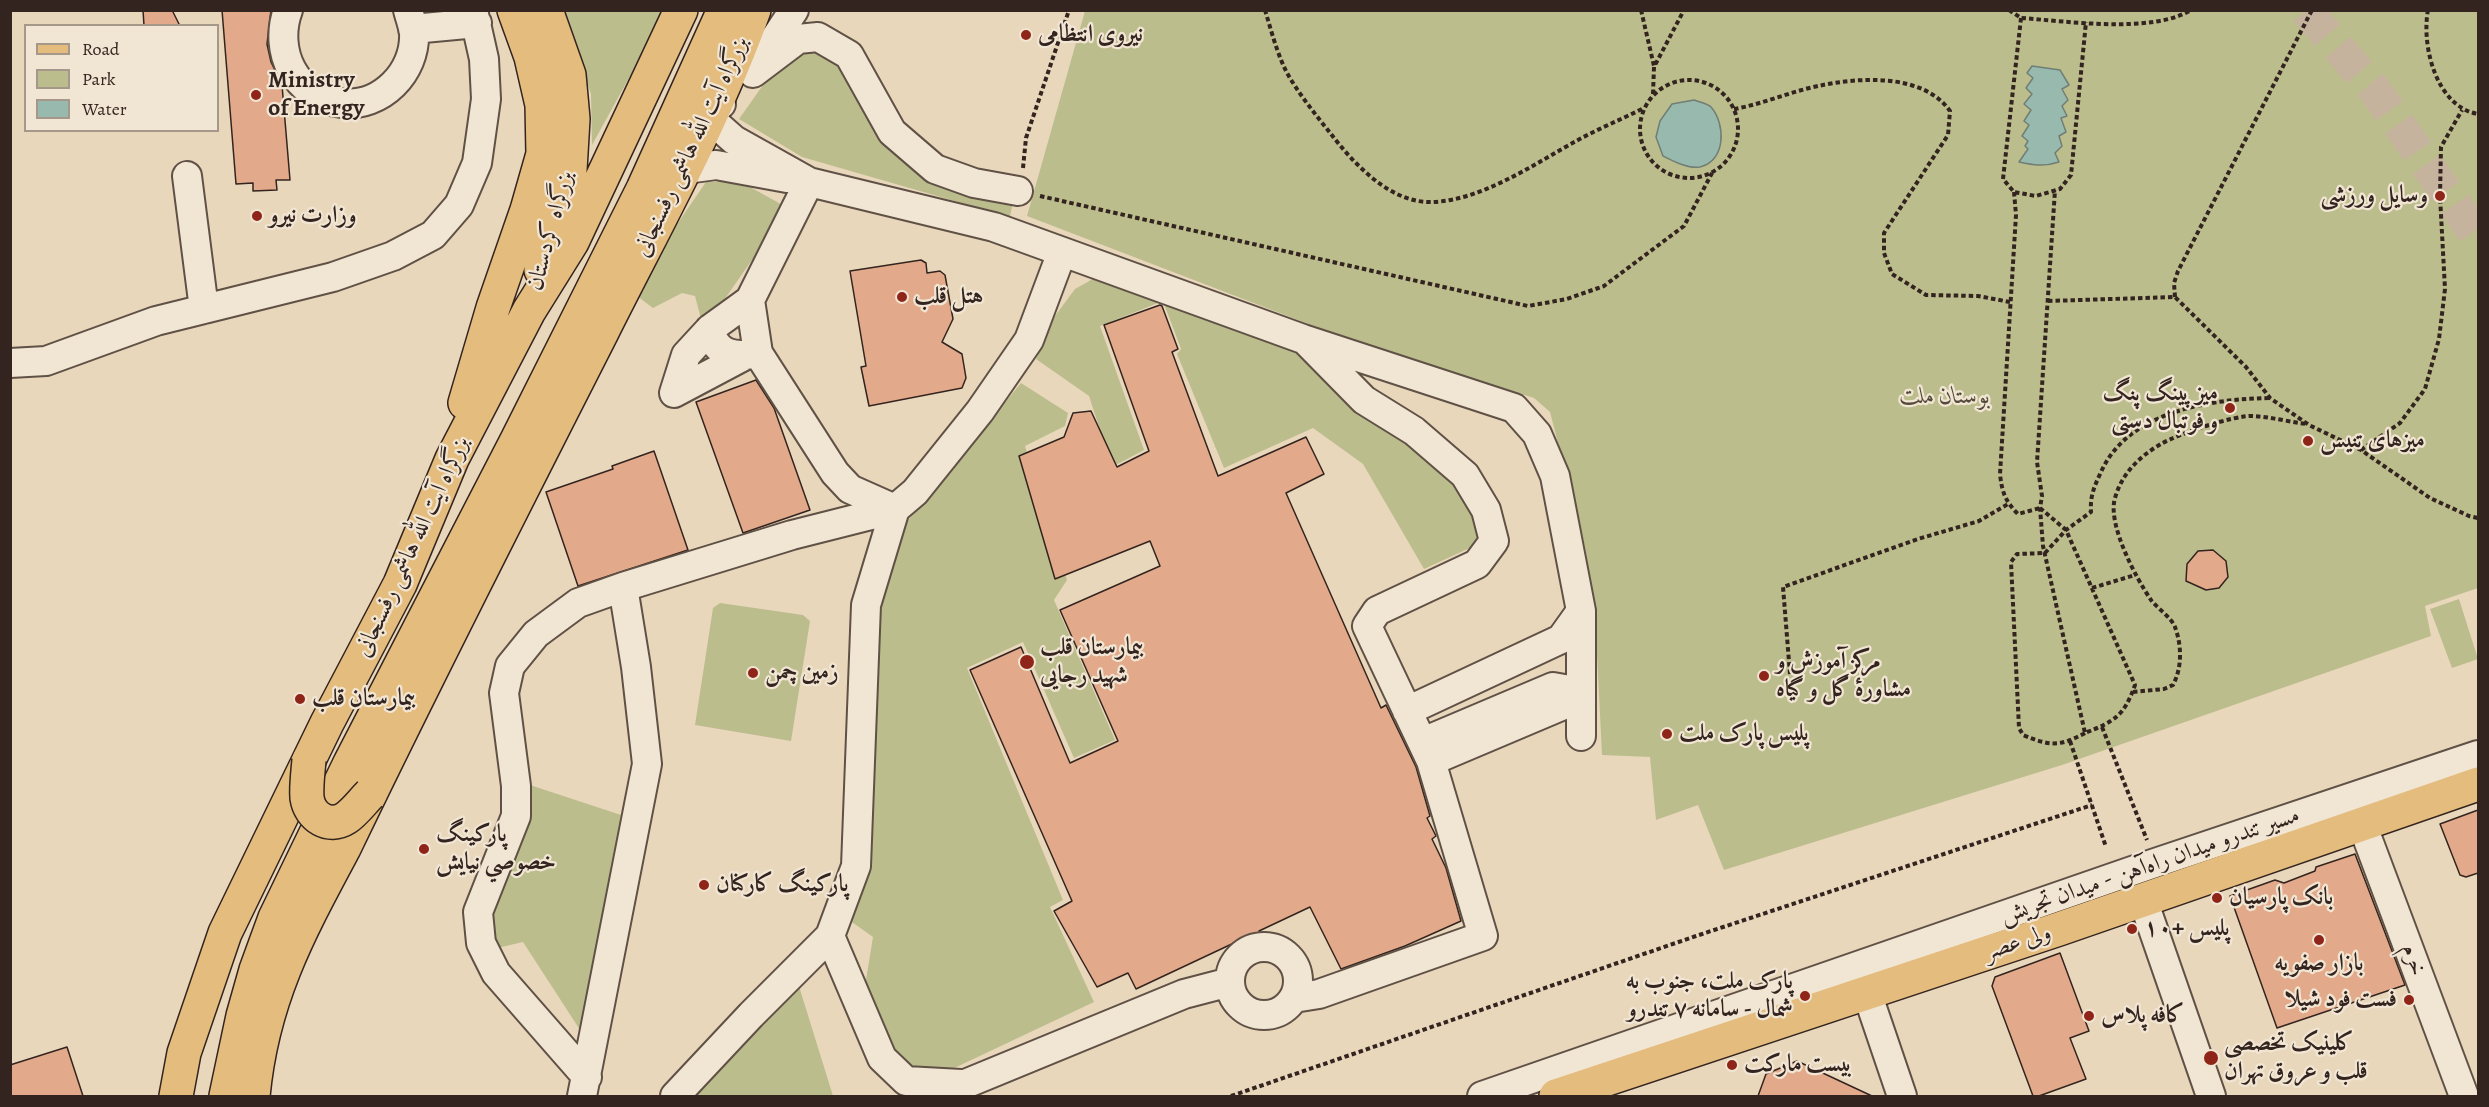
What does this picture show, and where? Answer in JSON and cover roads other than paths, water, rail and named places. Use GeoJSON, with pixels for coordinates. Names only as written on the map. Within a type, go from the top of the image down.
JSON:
{"type":"FeatureCollection","features":[{"type":"Feature","properties":{"kind":"main road","name":"بزرگراه کردستان"},"geometry":{"type":"LineString","coordinates":[[529,311],[570,170],[573,119],[569,75],[546,10]]}},
{"type":"Feature","properties":{"kind":"main road","name":"بزرگراه آیت الله هاشمی رفسنجانی"},"geometry":{"type":"LineString","coordinates":[[176,1096],[184,1053],[225,933],[309,760],[400,584],[452,459],[529,311],[572,242],[681,10]]}},
{"type":"Feature","properties":{"kind":"main road"},"geometry":{"type":"LineString","coordinates":[[226,1096],[243,1016],[256,970],[275,918],[350,763],[517,440],[643,189],[724,10]]}},
{"type":"Feature","properties":{"kind":"main road","name":"بزرگراه آیت الله هاشمی رفسنجانی"},"geometry":{"type":"LineString","coordinates":[[253,1096],[260,1043],[286,960],[686,169],[742,43],[754,10]]}},
{"type":"Feature","properties":{"kind":"main road"},"geometry":{"type":"LineString","coordinates":[[452,459],[493,308],[527,210],[543,154],[542,105],[531,57],[514,11]]}},
{"type":"Feature","properties":{"kind":"main road"},"geometry":{"type":"LineString","coordinates":[[309,760],[308,801],[323,821],[333,823],[343,819],[370,794]]}},
{"type":"Feature","properties":{"kind":"main road","name":"ولی عصر"},"geometry":{"type":"LineString","coordinates":[[1556,1096],[1621,1087],[1867,993],[2478,784]]}},
{"type":"Feature","properties":{"kind":"street"},"geometry":{"type":"LineString","coordinates":[[288,10],[282,24],[282,45],[288,65],[301,84],[320,97],[342,103],[364,102],[385,92],[402,76],[412,56],[411,20],[475,17],[514,11]]}},
{"type":"Feature","properties":{"kind":"street"},"geometry":{"type":"LineString","coordinates":[[753,73],[780,28],[794,10]]}},
{"type":"Feature","properties":{"kind":"street"},"geometry":{"type":"LineString","coordinates":[[10,363],[45,361],[156,321],[333,277],[393,256],[433,235],[459,206],[477,163],[486,99],[484,58],[475,17]]}},
{"type":"Feature","properties":{"kind":"street"},"geometry":{"type":"LineString","coordinates":[[809,182],[734,140],[708,117],[753,73],[798,39],[818,37],[849,55],[892,132],[935,169],[974,183],[1018,191]]}},
{"type":"Feature","properties":{"kind":"street"},"geometry":{"type":"LineString","coordinates":[[686,169],[716,165],[809,182],[994,227],[1303,339],[1514,408],[1537,434],[1555,476],[1581,611],[1581,736]]}},
{"type":"Feature","properties":{"kind":"street"},"geometry":{"type":"LineString","coordinates":[[187,176],[204,309]]}},
{"type":"Feature","properties":{"kind":"street"},"geometry":{"type":"LineString","coordinates":[[809,182],[750,300],[750,355],[835,473],[850,489],[895,509]]}},
{"type":"Feature","properties":{"kind":"street"},"geometry":{"type":"LineString","coordinates":[[584,1087],[496,973],[481,943],[478,912],[516,816],[516,786],[504,693],[510,666],[536,634],[578,603],[792,535],[895,509],[915,492],[980,411],[1029,340],[1062,252]]}},
{"type":"Feature","properties":{"kind":"street"},"geometry":{"type":"LineString","coordinates":[[750,300],[710,329],[686,355],[675,393],[750,355]]}},
{"type":"Feature","properties":{"kind":"street"},"geometry":{"type":"LineString","coordinates":[[710,329],[717,347],[724,353],[750,355]]}},
{"type":"Feature","properties":{"kind":"street"},"geometry":{"type":"LineString","coordinates":[[1294,998],[1319,994],[1483,936],[1427,752],[1367,626],[1377,611],[1477,564],[1494,541],[1486,510],[1465,475],[1414,431],[1364,400],[1303,339]]}},
{"type":"Feature","properties":{"kind":"street"},"geometry":{"type":"LineString","coordinates":[[675,1096],[830,936],[856,866],[866,605],[895,509]]}},
{"type":"Feature","properties":{"kind":"street"},"geometry":{"type":"LineString","coordinates":[[584,1087],[647,764],[636,667],[623,587]]}},
{"type":"Feature","properties":{"kind":"street"},"geometry":{"type":"LineString","coordinates":[[1407,711],[1561,639],[1581,611]]}},
{"type":"Feature","properties":{"kind":"street"},"geometry":{"type":"LineString","coordinates":[[1427,752],[1553,687],[1581,692]]}},
{"type":"Feature","properties":{"kind":"street","name":"مسیر تندرو میدان راه‌آهن - میدان تجریش"},"geometry":{"type":"LineString","coordinates":[[1482,1096],[2155,863],[2478,755]]}},
{"type":"Feature","properties":{"kind":"street","name":"خرم"},"geometry":{"type":"LineString","coordinates":[[2362,824],[2464,1096]]}},
{"type":"Feature","properties":{"kind":"street"},"geometry":{"type":"LineString","coordinates":[[2143,900],[2211,1096]]}},
{"type":"Feature","properties":{"kind":"street"},"geometry":{"type":"LineString","coordinates":[[830,936],[882,1058],[906,1081],[968,1085]]}},
{"type":"Feature","properties":{"kind":"street"},"geometry":{"type":"LineString","coordinates":[[1255,948],[1277,949],[1287,956],[1298,976],[1298,987],[1294,998],[1288,1007],[1268,1016],[1246,1011],[1232,993],[1231,971],[1236,961],[1255,948]]}},
{"type":"Feature","properties":{"kind":"street"},"geometry":{"type":"LineString","coordinates":[[936,1096],[968,1085],[1184,994],[1230,982]]}},
{"type":"Feature","properties":{"kind":"street"},"geometry":{"type":"LineString","coordinates":[[1867,993],[1902,1096]]}},
{"type":"Feature","properties":{"kind":"water"},"geometry":{"type":"Polygon","coordinates":[[[2032,66],[2060,70],[2069,85],[2062,89],[2068,100],[2062,106],[2067,116],[2061,118],[2066,132],[2059,136],[2062,146],[2055,153],[2059,162],[2054,164],[2039,165],[2019,162],[2028,149],[2025,146],[2028,141],[2022,136],[2029,125],[2024,121],[2031,110],[2024,104],[2032,94],[2026,88],[2033,78],[2027,73],[2032,66]]]}},
{"type":"Feature","properties":{"kind":"water"},"geometry":{"type":"Polygon","coordinates":[[[1694,100],[1711,107],[1716,114],[1721,132],[1719,150],[1715,157],[1700,167],[1691,167],[1663,156],[1656,137],[1660,121],[1672,104],[1694,100]]]}},
{"type":"Feature","properties":{"kind":"tunnel"},"geometry":{"type":"LineString","coordinates":[[2306,10],[2377,93],[2478,238]]}},
{"type":"Feature","properties":{"kind":"place","name":"نیروی انتظامی"},"geometry":{"type":"Point","coordinates":[1026,35]}},
{"type":"Feature","properties":{"kind":"place","name":"Ministry of Energy"},"geometry":{"type":"Point","coordinates":[256,95]}},
{"type":"Feature","properties":{"kind":"place","name":"وسایل ورزشی"},"geometry":{"type":"Point","coordinates":[2440,196]}},
{"type":"Feature","properties":{"kind":"place","name":"وزارت نیرو"},"geometry":{"type":"Point","coordinates":[257,216]}},
{"type":"Feature","properties":{"kind":"place","name":"هتل قلب"},"geometry":{"type":"Point","coordinates":[902,297]}},
{"type":"Feature","properties":{"kind":"place","name":"میز پینگ پنگ و فوتبال دستی"},"geometry":{"type":"Point","coordinates":[2230,408]}},
{"type":"Feature","properties":{"kind":"place","name":"میزهای تنیس"},"geometry":{"type":"Point","coordinates":[2308,441]}},
{"type":"Feature","properties":{"kind":"place","name":"بیمارستان قلب شهید رجایی"},"geometry":{"type":"Point","coordinates":[1027,662]}},
{"type":"Feature","properties":{"kind":"place","name":"زمین چمن"},"geometry":{"type":"Point","coordinates":[753,673]}},
{"type":"Feature","properties":{"kind":"place","name":"مرکز آموزش و مشاورهٔ گل و گیاه"},"geometry":{"type":"Point","coordinates":[1764,676]}},
{"type":"Feature","properties":{"kind":"place","name":"بیمارستان قلب"},"geometry":{"type":"Point","coordinates":[300,699]}},
{"type":"Feature","properties":{"kind":"place","name":"پلیس پارک ملت"},"geometry":{"type":"Point","coordinates":[1667,734]}},
{"type":"Feature","properties":{"kind":"place","name":"پاركينگ خصوصي نيايش"},"geometry":{"type":"Point","coordinates":[424,849]}},
{"type":"Feature","properties":{"kind":"place","name":"پارکینگ کارکنان"},"geometry":{"type":"Point","coordinates":[704,885]}},
{"type":"Feature","properties":{"kind":"place","name":"بانک پارسیان"},"geometry":{"type":"Point","coordinates":[2217,898]}},
{"type":"Feature","properties":{"kind":"place","name":"پلیس +۱۰"},"geometry":{"type":"Point","coordinates":[2132,929]}},
{"type":"Feature","properties":{"kind":"place","name":"بازار صفویه"},"geometry":{"type":"Point","coordinates":[2319,940]}},
{"type":"Feature","properties":{"kind":"place","name":"پارک ملت، جنوب به شمال - سامانه ۷ تندرو"},"geometry":{"type":"Point","coordinates":[1805,996]}},
{"type":"Feature","properties":{"kind":"place","name":"فست فود شیلا"},"geometry":{"type":"Point","coordinates":[2409,1000]}},
{"type":"Feature","properties":{"kind":"place","name":"کافه پلاس"},"geometry":{"type":"Point","coordinates":[2089,1016]}},
{"type":"Feature","properties":{"kind":"place","name":"کلینیک تخصصی قلب و عروق تهران"},"geometry":{"type":"Point","coordinates":[2211,1058]}},
{"type":"Feature","properties":{"kind":"place","name":"بیست مارکت"},"geometry":{"type":"Point","coordinates":[1732,1065]}},
{"type":"Feature","properties":{"kind":"park label","name":"بوستان ملت"},"geometry":{"type":"Point","coordinates":[1945,397]}}]}
